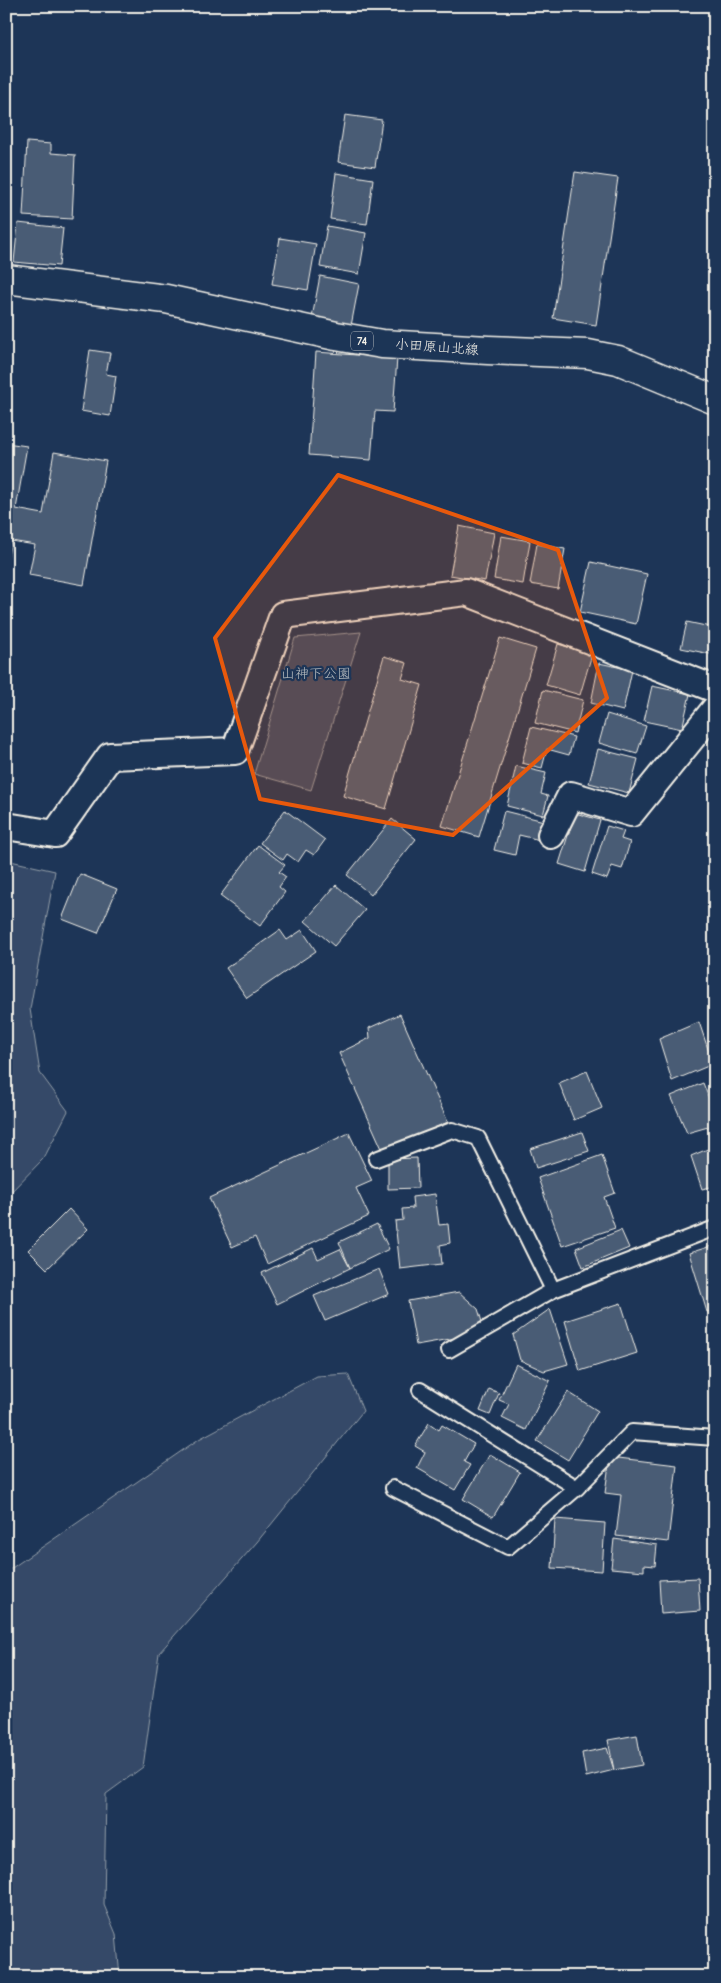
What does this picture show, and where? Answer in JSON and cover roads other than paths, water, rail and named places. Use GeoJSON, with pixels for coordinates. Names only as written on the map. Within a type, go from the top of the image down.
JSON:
{"type":"FeatureCollection","features":[{"type":"Feature","properties":{"kind":"main road","name":"小田原山北線"},"geometry":{"type":"LineString","coordinates":[[6,279],[166,300],[382,344],[588,354],[618,360],[715,400]]}},
{"type":"Feature","properties":{"kind":"street"},"geometry":{"type":"LineString","coordinates":[[6,826],[55,834],[110,756],[235,752],[283,615],[466,592],[715,689]]}},
{"type":"Feature","properties":{"kind":"street"},"geometry":{"type":"LineString","coordinates":[[551,835],[571,796],[631,813],[715,709]]}},
{"type":"Feature","properties":{"kind":"lane"},"geometry":{"type":"LineString","coordinates":[[376,1159],[452,1130],[478,1138],[554,1290]]}},
{"type":"Feature","properties":{"kind":"lane"},"geometry":{"type":"LineString","coordinates":[[449,1350],[554,1290],[715,1228]]}},
{"type":"Feature","properties":{"kind":"lane"},"geometry":{"type":"LineString","coordinates":[[420,1390],[577,1488]]}},
{"type":"Feature","properties":{"kind":"lane"},"geometry":{"type":"LineString","coordinates":[[393,1488],[508,1547],[577,1488],[632,1432],[715,1438]]}},
{"type":"Feature","properties":{"kind":"park label","name":"山神下公園"},"geometry":{"type":"Point","coordinates":[316,673]}}]}
